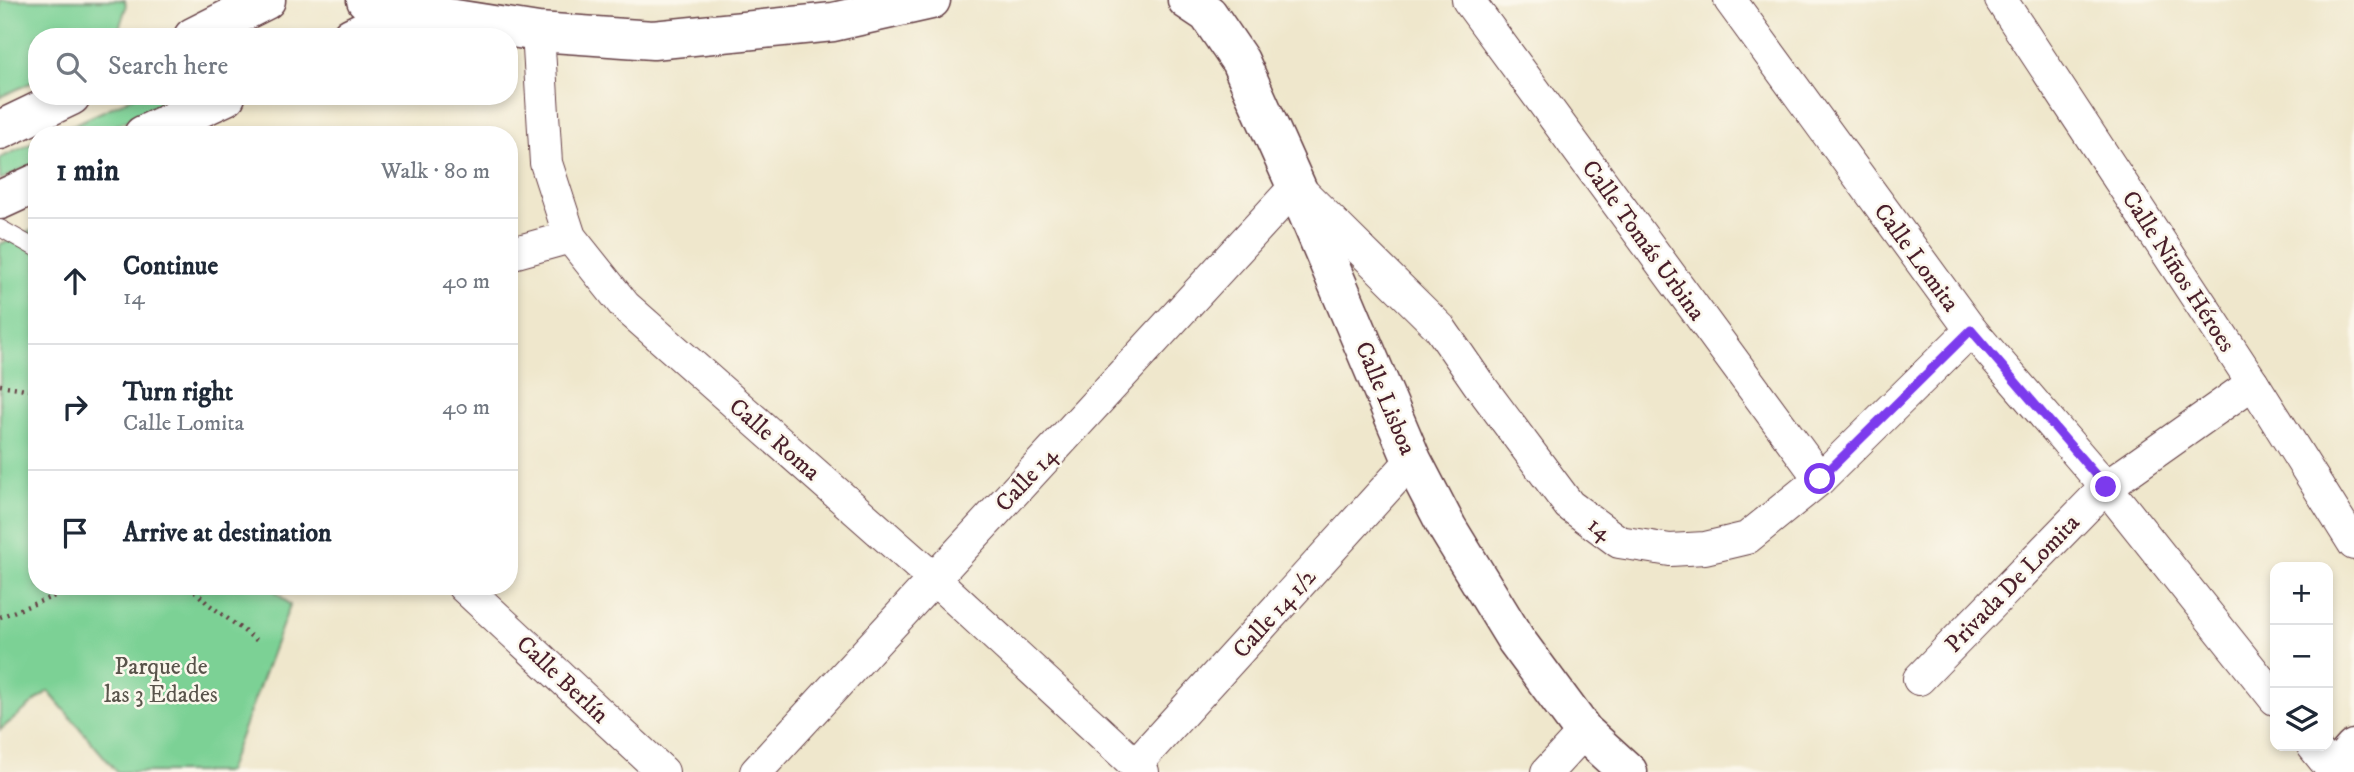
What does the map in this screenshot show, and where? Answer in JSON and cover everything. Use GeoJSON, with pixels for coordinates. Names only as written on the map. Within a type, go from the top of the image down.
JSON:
{"type":"FeatureCollection","features":[{"type":"Feature","properties":{"kind":"street"},"geometry":{"type":"LineString","coordinates":[[211,28],[266,0]]}},
{"type":"Feature","properties":{"kind":"street"},"geometry":{"type":"LineString","coordinates":[[366,0],[404,11],[512,28]]}},
{"type":"Feature","properties":{"kind":"street"},"geometry":{"type":"LineString","coordinates":[[518,29],[653,40],[833,22],[931,0]]}},
{"type":"Feature","properties":{"kind":"street","name":"Calle Lisboa"},"geometry":{"type":"LineString","coordinates":[[1187,0],[1208,14],[1240,61],[1412,460],[1448,529],[1516,640],[1584,732],[1628,772]]}},
{"type":"Feature","properties":{"kind":"street","name":"Calle Tomás Urbina"},"geometry":{"type":"LineString","coordinates":[[1468,0],[1820,479]]}},
{"type":"Feature","properties":{"kind":"street","name":"Calle Lomita"},"geometry":{"type":"LineString","coordinates":[[1730,0],[1971,330],[2106,487],[2270,693]]}},
{"type":"Feature","properties":{"kind":"street","name":"Calle Niños Héroes"},"geometry":{"type":"LineString","coordinates":[[2001,0],[2253,383],[2354,544]]}},
{"type":"Feature","properties":{"kind":"street"},"geometry":{"type":"LineString","coordinates":[[369,28],[404,11]]}},
{"type":"Feature","properties":{"kind":"street","name":"Calle Roma"},"geometry":{"type":"LineString","coordinates":[[538,32],[546,163],[570,237],[625,306],[934,579],[1139,769]]}},
{"type":"Feature","properties":{"kind":"street"},"geometry":{"type":"LineString","coordinates":[[0,130],[52,105]]}},
{"type":"Feature","properties":{"kind":"street"},"geometry":{"type":"LineString","coordinates":[[162,126],[207,105]]}},
{"type":"Feature","properties":{"kind":"street","name":"14"},"geometry":{"type":"LineString","coordinates":[[1296,186],[1440,328],[1569,505],[1619,542],[1670,550],[1705,548],[1747,538],[1820,479],[1971,330]]}},
{"type":"Feature","properties":{"kind":"street","name":"Calle 14"},"geometry":{"type":"LineString","coordinates":[[756,772],[1296,186]]}},
{"type":"Feature","properties":{"kind":"street"},"geometry":{"type":"LineString","coordinates":[[0,200],[28,187]]}},
{"type":"Feature","properties":{"kind":"street"},"geometry":{"type":"LineString","coordinates":[[518,251],[570,237]]}},
{"type":"Feature","properties":{"kind":"street"},"geometry":{"type":"LineString","coordinates":[[2106,487],[2253,383]]}},
{"type":"Feature","properties":{"kind":"street","name":"Calle 14 1/2"},"geometry":{"type":"LineString","coordinates":[[1139,769],[1412,460]]}},
{"type":"Feature","properties":{"kind":"street","name":"Privada De Lomita"},"geometry":{"type":"LineString","coordinates":[[1919,679],[2106,487]]}},
{"type":"Feature","properties":{"kind":"street","name":"Calle Berlín"},"geometry":{"type":"LineString","coordinates":[[473,595],[663,772]]}},
{"type":"Feature","properties":{"kind":"street"},"geometry":{"type":"LineString","coordinates":[[1548,772],[1584,732]]}},
{"type":"Feature","properties":{"kind":"street"},"geometry":{"type":"LineString","coordinates":[[2317,751],[2334,772],[2354,749]]}},
{"type":"Feature","properties":{"kind":"lane"},"geometry":{"type":"LineString","coordinates":[[0,228],[28,244]]}},
{"type":"Feature","properties":{"kind":"path"},"geometry":{"type":"LineString","coordinates":[[0,385],[28,390]]}},
{"type":"Feature","properties":{"kind":"path"},"geometry":{"type":"LineString","coordinates":[[0,617],[57,595]]}},
{"type":"Feature","properties":{"kind":"path"},"geometry":{"type":"LineString","coordinates":[[199,595],[260,643]]}},
{"type":"Feature","properties":{"kind":"green space"},"geometry":{"type":"Polygon","coordinates":[[[0,0],[125,0],[126,7],[119,28],[28,28],[28,84],[0,97],[0,0]]]}},
{"type":"Feature","properties":{"kind":"green space"},"geometry":{"type":"Polygon","coordinates":[[[116,105],[162,105],[115,126],[71,126],[116,105]]]}},
{"type":"Feature","properties":{"kind":"green space"},"geometry":{"type":"Polygon","coordinates":[[[28,145],[28,166],[0,180],[0,158],[28,145]]]}},
{"type":"Feature","properties":{"kind":"green space","name":"Parque de las 3 Edades"},"geometry":{"type":"Polygon","coordinates":[[[28,232],[28,595],[279,595],[290,605],[227,772],[117,772],[48,691],[0,730],[0,244],[28,232]]]}},
{"type":"Feature","properties":{"kind":"route"},"geometry":{"type":"LineString","coordinates":[[1820,479],[1971,330],[2106,487]]}}]}
